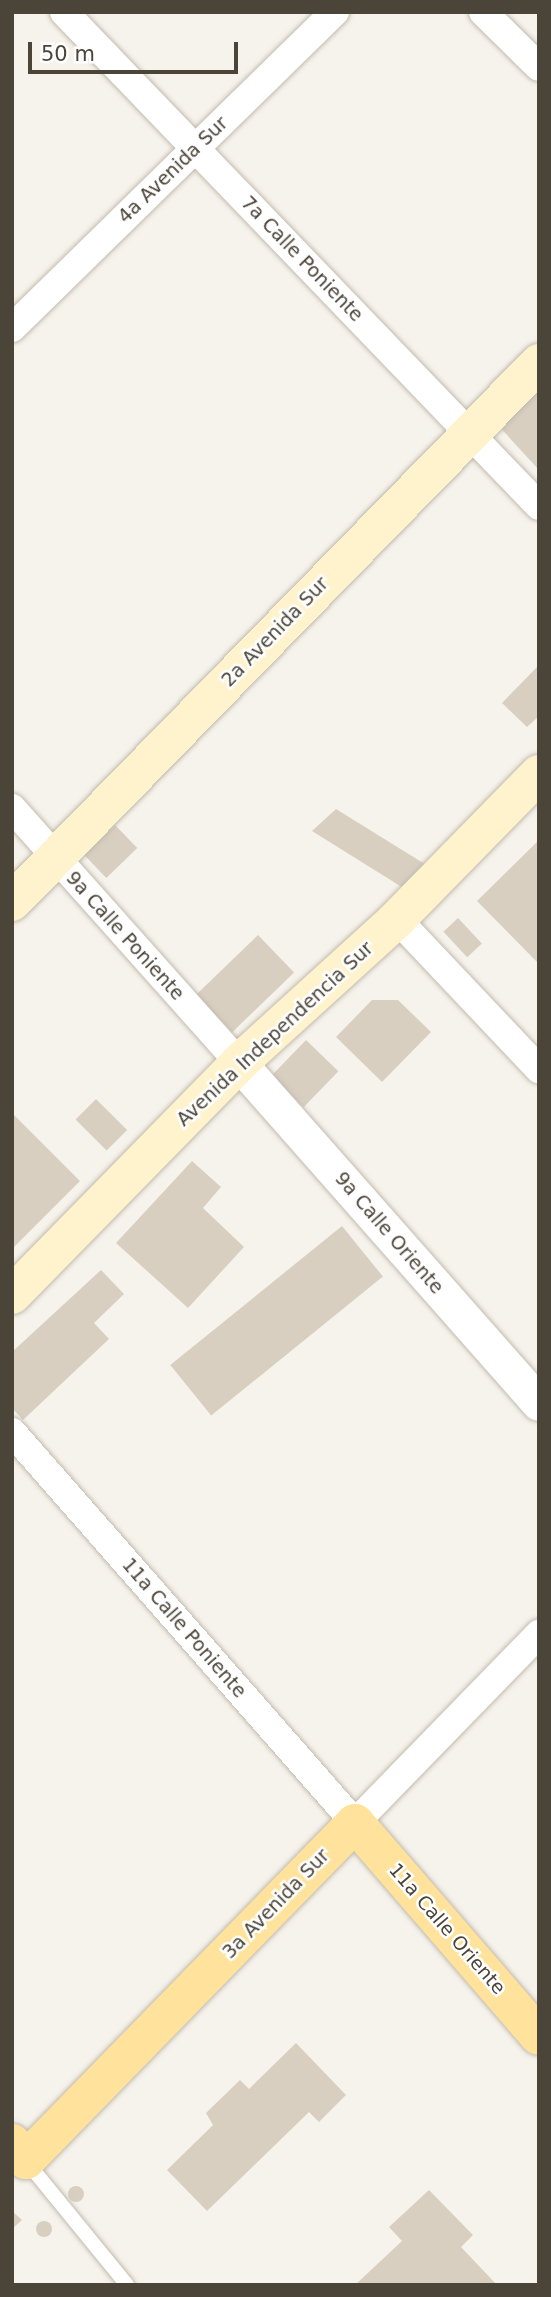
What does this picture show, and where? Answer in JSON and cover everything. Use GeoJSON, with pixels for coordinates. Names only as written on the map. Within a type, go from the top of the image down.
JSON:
{"type":"FeatureCollection","features":[{"type":"Feature","properties":{"kind":"main road","name":"2a Avenida Sur"},"geometry":{"type":"LineString","coordinates":[[12,902],[539,363]]}},
{"type":"Feature","properties":{"kind":"main road","name":"Avenida Independencia Sur"},"geometry":{"type":"LineString","coordinates":[[12,1295],[239,1063],[397,919],[539,774]]}},
{"type":"Feature","properties":{"kind":"main road","name":"11a Calle Oriente"},"geometry":{"type":"LineString","coordinates":[[355,1823],[539,2036]]}},
{"type":"Feature","properties":{"kind":"main road","name":"3a Avenida Sur"},"geometry":{"type":"LineString","coordinates":[[17,2159],[355,1823]]}},
{"type":"Feature","properties":{"kind":"street","name":"7a Calle Poniente"},"geometry":{"type":"LineString","coordinates":[[64,12],[539,506]]}},
{"type":"Feature","properties":{"kind":"street","name":"4a Avenida Sur"},"geometry":{"type":"LineString","coordinates":[[12,328],[335,12]]}},
{"type":"Feature","properties":{"kind":"street"},"geometry":{"type":"LineString","coordinates":[[482,12],[539,67]]}},
{"type":"Feature","properties":{"kind":"street","name":"9a Calle Poniente"},"geometry":{"type":"LineString","coordinates":[[12,808],[239,1063]]}},
{"type":"Feature","properties":{"kind":"street"},"geometry":{"type":"LineString","coordinates":[[397,919],[539,1069]]}},
{"type":"Feature","properties":{"kind":"street","name":"9a Calle Oriente"},"geometry":{"type":"LineString","coordinates":[[239,1063],[539,1403]]}},
{"type":"Feature","properties":{"kind":"street","name":"11a Calle Poniente"},"geometry":{"type":"LineString","coordinates":[[12,1433],[355,1823]]}},
{"type":"Feature","properties":{"kind":"street","name":"3a Avenida Sur"},"geometry":{"type":"LineString","coordinates":[[355,1823],[539,1634]]}},
{"type":"Feature","properties":{"kind":"lane"},"geometry":{"type":"LineString","coordinates":[[17,2159],[127,2285]]}},
{"type":"Feature","properties":{"kind":"building"},"geometry":{"type":"Polygon","coordinates":[[[539,378],[539,470],[495,422],[539,378]]]}},
{"type":"Feature","properties":{"kind":"building"},"geometry":{"type":"Polygon","coordinates":[[[539,665],[539,716],[527,727],[502,703],[539,665]]]}},
{"type":"Feature","properties":{"kind":"building"},"geometry":{"type":"Polygon","coordinates":[[[336,809],[428,866],[405,889],[312,831],[336,809]]]}},
{"type":"Feature","properties":{"kind":"building"},"geometry":{"type":"Polygon","coordinates":[[[115,825],[137,848],[106,878],[84,855],[115,825]]]}},
{"type":"Feature","properties":{"kind":"building"},"geometry":{"type":"Polygon","coordinates":[[[539,840],[539,964],[477,901],[539,840]]]}},
{"type":"Feature","properties":{"kind":"building"},"geometry":{"type":"Polygon","coordinates":[[[458,918],[482,944],[467,957],[443,932],[458,918]]]}},
{"type":"Feature","properties":{"kind":"building"},"geometry":{"type":"Polygon","coordinates":[[[258,935],[294,972],[232,1032],[196,995],[258,935]]]}},
{"type":"Feature","properties":{"kind":"building"},"geometry":{"type":"Polygon","coordinates":[[[372,1000],[398,1000],[431,1032],[382,1082],[336,1037],[372,1000]]]}},
{"type":"Feature","properties":{"kind":"building"},"geometry":{"type":"Polygon","coordinates":[[[306,1040],[338,1071],[304,1107],[271,1076],[306,1040]]]}},
{"type":"Feature","properties":{"kind":"building"},"geometry":{"type":"Polygon","coordinates":[[[96,1099],[127,1130],[107,1151],[75,1120],[96,1099]]]}},
{"type":"Feature","properties":{"kind":"building"},"geometry":{"type":"Polygon","coordinates":[[[12,1113],[80,1181],[12,1249],[12,1113]]]}},
{"type":"Feature","properties":{"kind":"building"},"geometry":{"type":"Polygon","coordinates":[[[192,1161],[221,1187],[203,1208],[244,1247],[188,1308],[116,1243],[192,1161]]]}},
{"type":"Feature","properties":{"kind":"building"},"geometry":{"type":"Polygon","coordinates":[[[342,1226],[383,1277],[211,1416],[170,1365],[342,1226]]]}},
{"type":"Feature","properties":{"kind":"building"},"geometry":{"type":"Polygon","coordinates":[[[101,1270],[124,1294],[94,1323],[109,1339],[23,1420],[12,1408],[12,1352],[101,1270]]]}},
{"type":"Feature","properties":{"kind":"building"},"geometry":{"type":"Polygon","coordinates":[[[296,2043],[346,2095],[319,2122],[309,2112],[207,2211],[167,2170],[213,2125],[206,2113],[240,2080],[249,2089],[296,2043]]]}},
{"type":"Feature","properties":{"kind":"building"},"geometry":{"type":"Polygon","coordinates":[[[76,2186],[82,2188],[82,2200],[76,2202],[70,2200],[68,2194],[70,2188],[76,2186]]]}},
{"type":"Feature","properties":{"kind":"building"},"geometry":{"type":"Polygon","coordinates":[[[429,2190],[473,2235],[461,2247],[497,2285],[355,2285],[402,2241],[389,2227],[429,2190]]]}},
{"type":"Feature","properties":{"kind":"building"},"geometry":{"type":"Polygon","coordinates":[[[12,2211],[22,2220],[12,2229],[12,2211]]]}},
{"type":"Feature","properties":{"kind":"building"},"geometry":{"type":"Polygon","coordinates":[[[44,2221],[50,2223],[50,2235],[44,2237],[38,2235],[36,2229],[38,2223],[44,2221]]]}}]}
